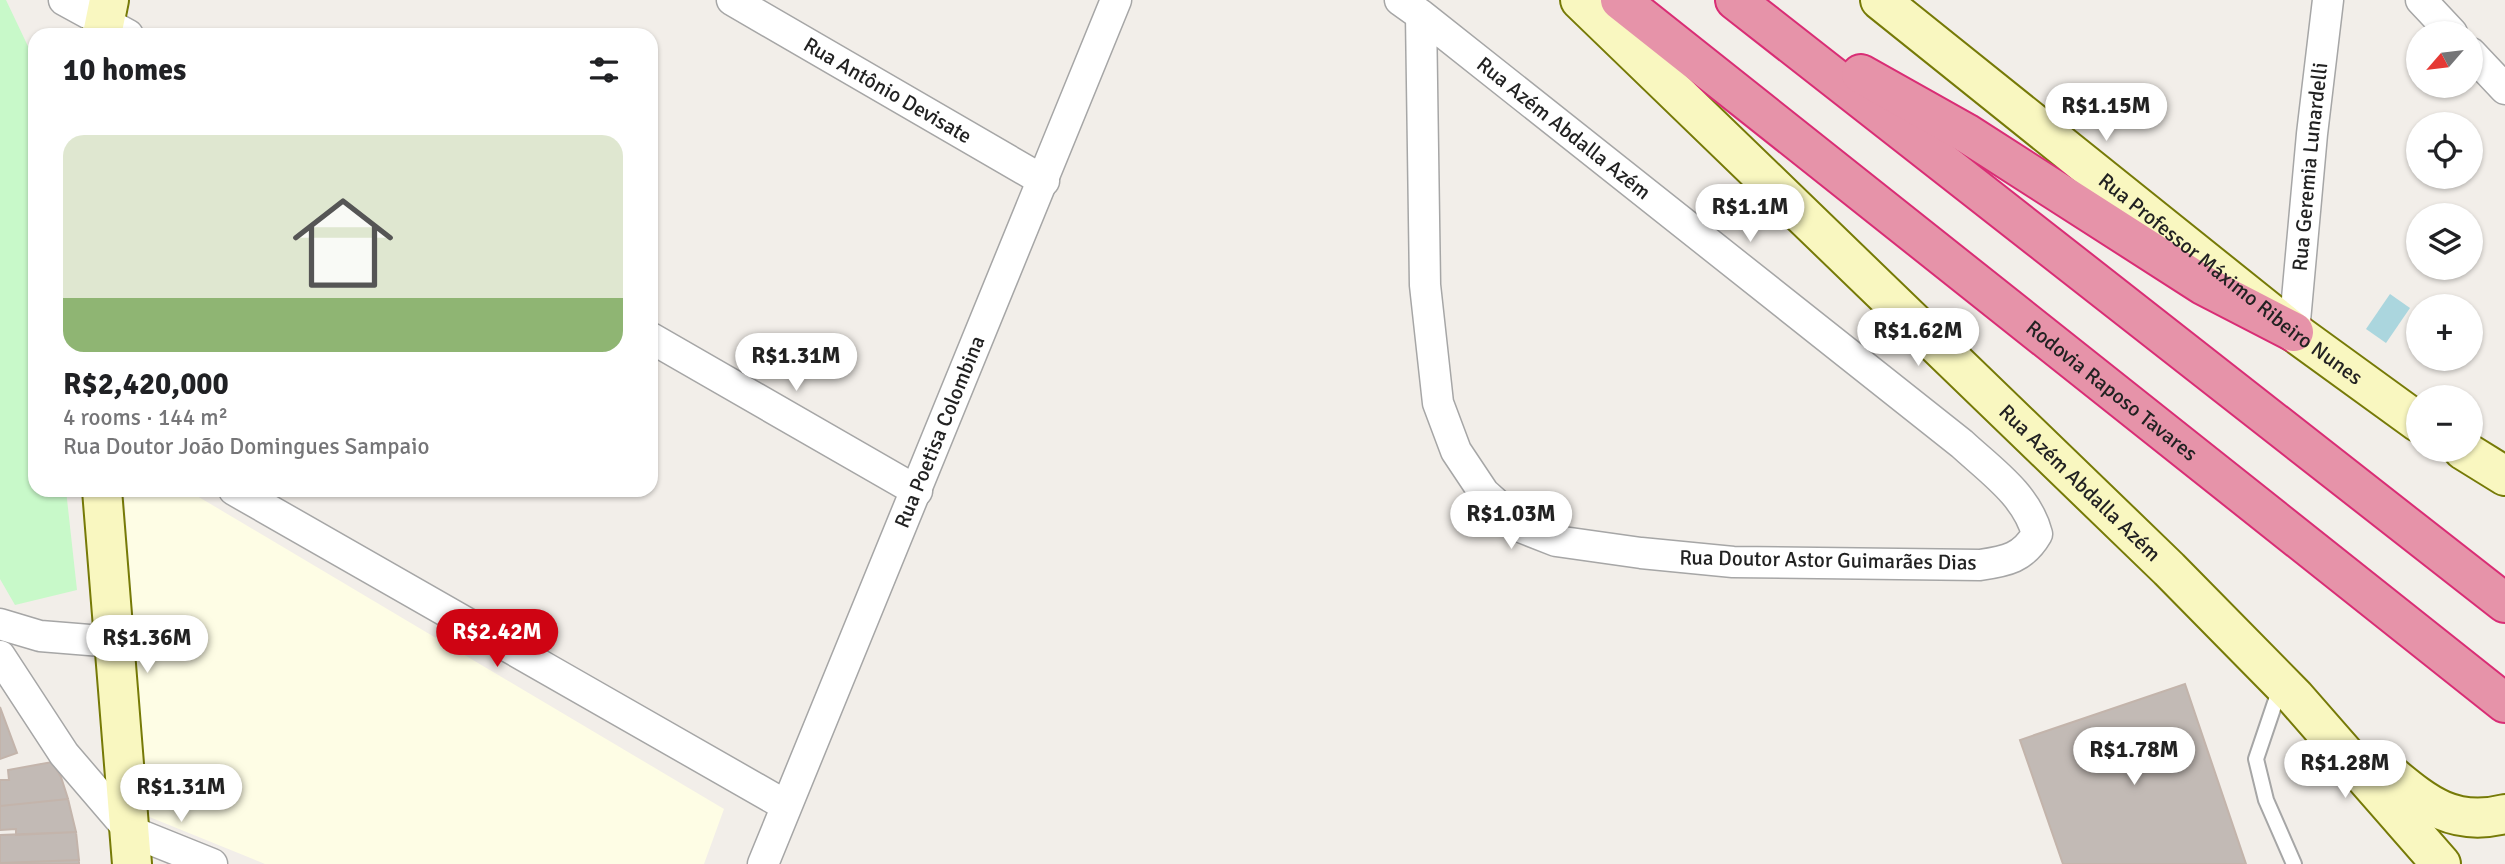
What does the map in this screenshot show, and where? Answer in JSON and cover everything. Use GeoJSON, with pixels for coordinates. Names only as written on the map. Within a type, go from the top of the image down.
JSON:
{"type":"FeatureCollection","features":[{"type":"Feature","properties":{"kind":"highway","name":"Rodovia Raposo Tavares"},"geometry":{"type":"LineString","coordinates":[[1620,0],[2505,703]]}},
{"type":"Feature","properties":{"kind":"highway"},"geometry":{"type":"LineString","coordinates":[[1746,9],[1966,132],[2203,285],[2294,332]]}},
{"type":"Feature","properties":{"kind":"highway"},"geometry":{"type":"LineString","coordinates":[[1746,9],[2505,603]]}},
{"type":"Feature","properties":{"kind":"main road","name":"Rua Azém Abdalla Azém"},"geometry":{"type":"LineString","coordinates":[[1580,0],[2169,569],[2288,690],[2441,864]]}},
{"type":"Feature","properties":{"kind":"main road","name":"Rua Professor Máximo Ribeiro Nunes"},"geometry":{"type":"LineString","coordinates":[[1880,0],[2294,332],[2406,413]]}},
{"type":"Feature","properties":{"kind":"main road"},"geometry":{"type":"LineString","coordinates":[[2482,462],[2505,476]]}},
{"type":"Feature","properties":{"kind":"main road"},"geometry":{"type":"LineString","coordinates":[[103,497],[131,848]]}},
{"type":"Feature","properties":{"kind":"main road"},"geometry":{"type":"LineString","coordinates":[[2288,690],[2429,805],[2457,818],[2483,819],[2505,814]]}},
{"type":"Feature","properties":{"kind":"street"},"geometry":{"type":"LineString","coordinates":[[64,0],[111,23]]}},
{"type":"Feature","properties":{"kind":"street","name":"Rua Antônio Devisate"},"geometry":{"type":"LineString","coordinates":[[732,0],[1044,181]]}},
{"type":"Feature","properties":{"kind":"street","name":"Rua Poetisa Colombina"},"geometry":{"type":"LineString","coordinates":[[763,864],[1116,0]]}},
{"type":"Feature","properties":{"kind":"street","name":"Rua Geremia Lunardelli"},"geometry":{"type":"LineString","coordinates":[[2294,332],[2312,134],[2328,0]]}},
{"type":"Feature","properties":{"kind":"street"},"geometry":{"type":"LineString","coordinates":[[2421,0],[2441,21]]}},
{"type":"Feature","properties":{"kind":"street","name":"Rua Doutor Astor Guimarães Dias"},"geometry":{"type":"LineString","coordinates":[[1411,8],[1425,285],[1438,403],[1456,451],[1484,493],[1523,528],[1556,541],[1641,554],[1732,562],[1980,565],[2020,556],[2036,534]]}},
{"type":"Feature","properties":{"kind":"street","name":"Rua Azém Abdalla Azém"},"geometry":{"type":"LineString","coordinates":[[1411,8],[1962,444],[2021,499],[2032,515],[2036,534]]}},
{"type":"Feature","properties":{"kind":"street"},"geometry":{"type":"LineString","coordinates":[[2483,66],[2505,89]]}},
{"type":"Feature","properties":{"kind":"street"},"geometry":{"type":"LineString","coordinates":[[658,342],[917,491]]}},
{"type":"Feature","properties":{"kind":"street"},"geometry":{"type":"LineString","coordinates":[[246,497],[785,805]]}},
{"type":"Feature","properties":{"kind":"street"},"geometry":{"type":"LineString","coordinates":[[0,624],[40,636],[114,642]]}},
{"type":"Feature","properties":{"kind":"street"},"geometry":{"type":"LineString","coordinates":[[0,656],[64,754],[131,848],[212,864]]}},
{"type":"Feature","properties":{"kind":"lane"},"geometry":{"type":"LineString","coordinates":[[2288,690],[2256,758],[2266,800],[2294,864]]}},
{"type":"Feature","properties":{"kind":"shaded area"},"geometry":{"type":"Polygon","coordinates":[[[124,497],[199,497],[724,809],[704,864],[265,864],[147,816],[124,497]]]}},
{"type":"Feature","properties":{"kind":"green space"},"geometry":{"type":"Polygon","coordinates":[[[0,0],[6,0],[28,46],[28,497],[67,497],[77,590],[15,605],[0,579],[0,0]]]}},
{"type":"Feature","properties":{"kind":"water"},"geometry":{"type":"Polygon","coordinates":[[[2390,294],[2406,305],[2406,314],[2386,343],[2366,329],[2390,294]]]}},
{"type":"Feature","properties":{"kind":"building"},"geometry":{"type":"Polygon","coordinates":[[[2185,684],[2246,864],[2063,864],[2020,740],[2185,684]]]}},
{"type":"Feature","properties":{"kind":"building"},"geometry":{"type":"Polygon","coordinates":[[[0,707],[17,753],[0,759],[0,707]]]}},
{"type":"Feature","properties":{"kind":"building"},"geometry":{"type":"Polygon","coordinates":[[[52,762],[61,777],[68,799],[0,806],[0,780],[9,780],[8,770],[52,762]]]}},
{"type":"Feature","properties":{"kind":"building"},"geometry":{"type":"Polygon","coordinates":[[[68,799],[76,832],[16,835],[16,829],[0,830],[0,806],[68,799]]]}},
{"type":"Feature","properties":{"kind":"building"},"geometry":{"type":"Polygon","coordinates":[[[76,832],[79,860],[0,863],[0,835],[76,832]]]}},
{"type":"Feature","properties":{"kind":"building"},"geometry":{"type":"Polygon","coordinates":[[[79,860],[79,864],[0,864],[0,863],[79,860]]]}}]}
